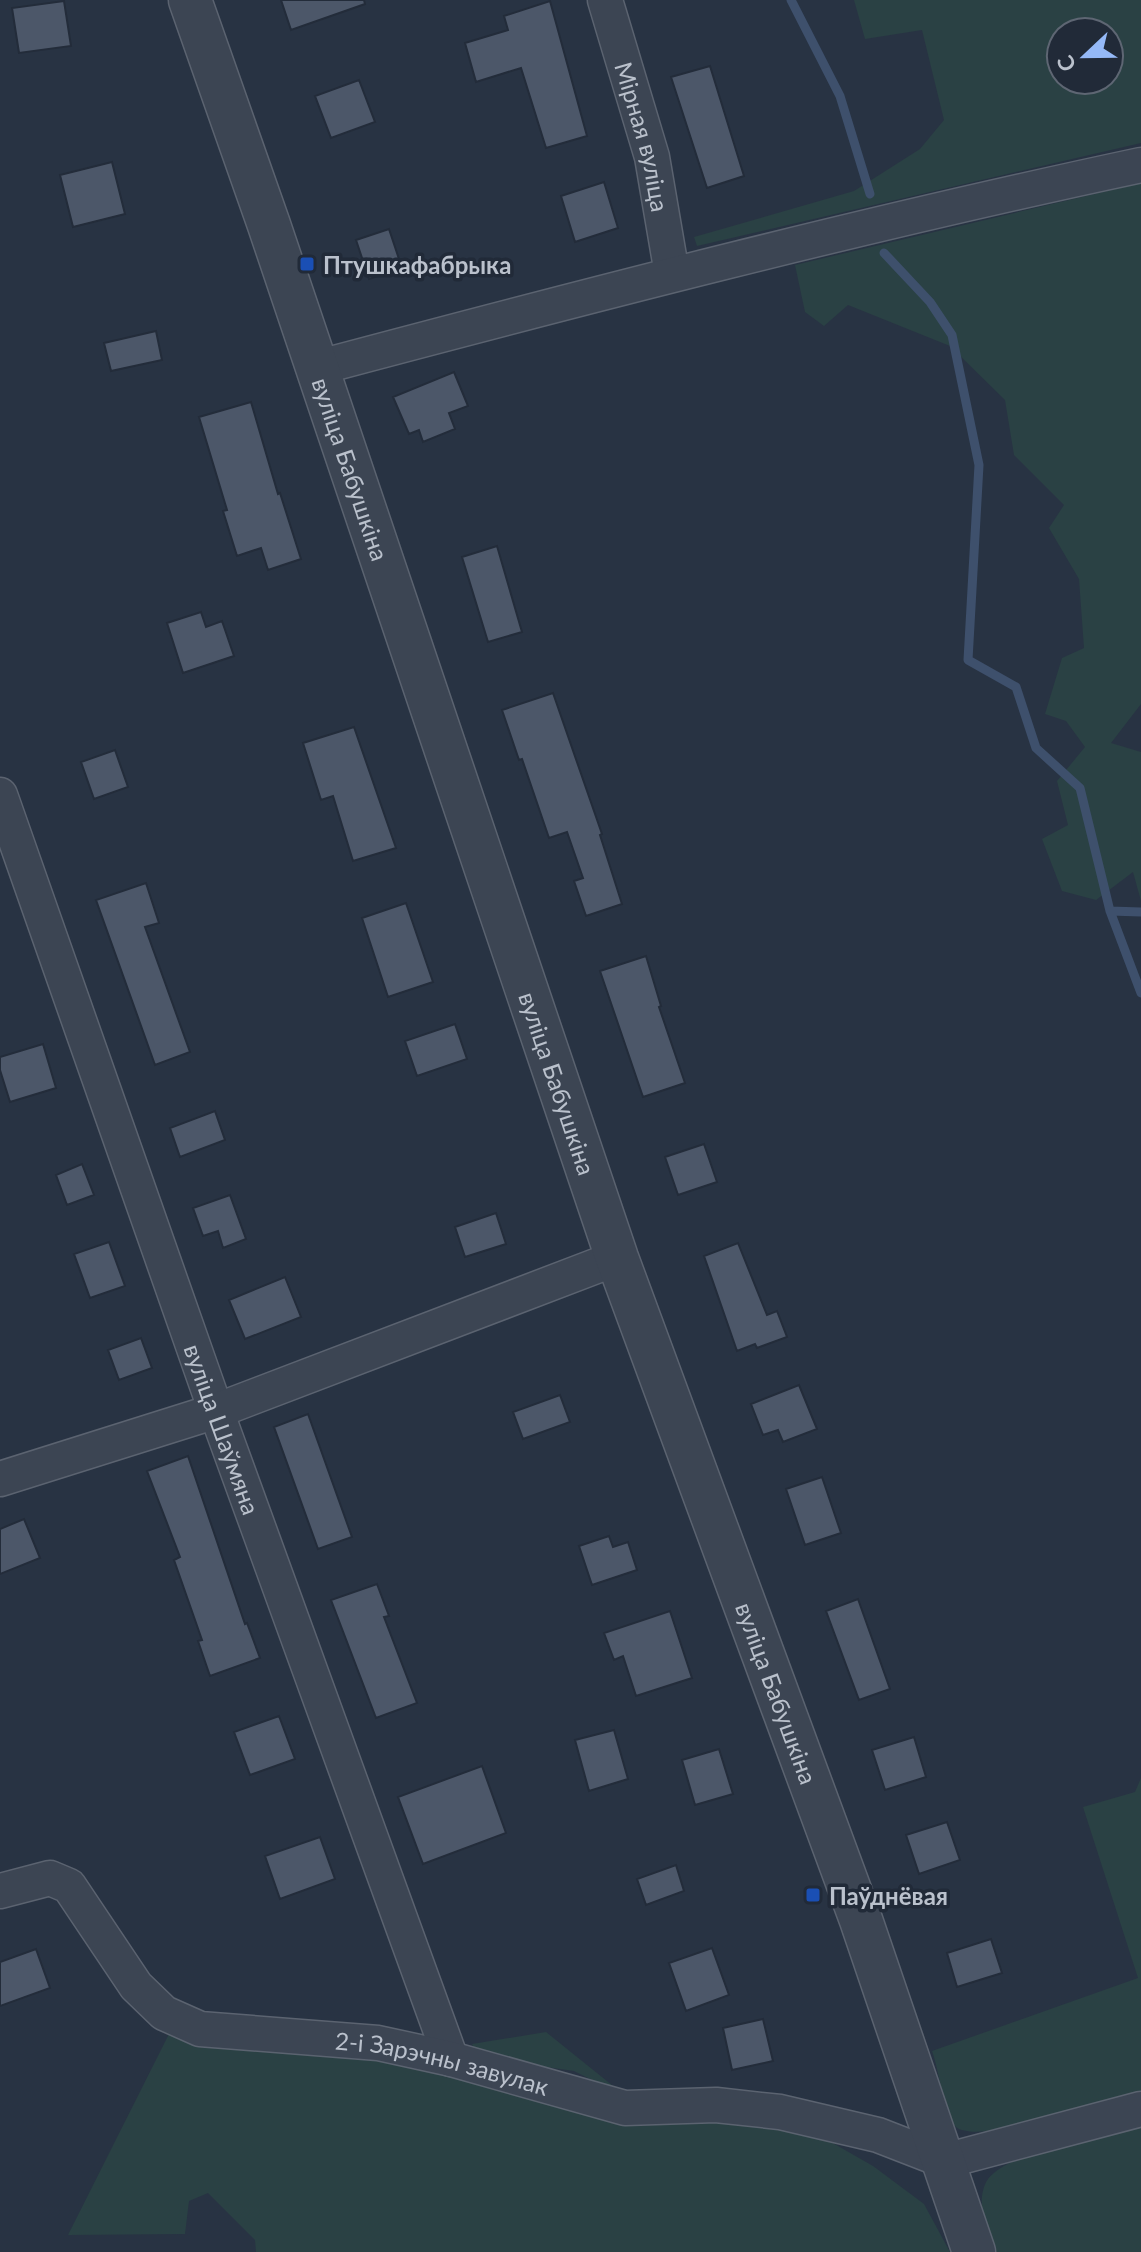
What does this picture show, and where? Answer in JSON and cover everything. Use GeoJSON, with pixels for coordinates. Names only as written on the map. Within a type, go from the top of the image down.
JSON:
{"type":"FeatureCollection","features":[{"type":"Feature","properties":{"kind":"street","name":"вуліца Бабушкіна"},"geometry":{"type":"LineString","coordinates":[[190,0],[269,225],[617,1258],[861,1920],[974,2252]]}},
{"type":"Feature","properties":{"kind":"street","name":"Мірная вуліца"},"geometry":{"type":"LineString","coordinates":[[605,0],[652,157],[672,274]]}},
{"type":"Feature","properties":{"kind":"street"},"geometry":{"type":"LineString","coordinates":[[316,368],[672,274],[965,203],[1141,165]]}},
{"type":"Feature","properties":{"kind":"street","name":"вуліца Шаўмяна"},"geometry":{"type":"LineString","coordinates":[[0,795],[216,1411],[451,2059]]}},
{"type":"Feature","properties":{"kind":"street"},"geometry":{"type":"LineString","coordinates":[[0,1479],[216,1411],[617,1258]]}},
{"type":"Feature","properties":{"kind":"street","name":"2-і Зарэчны завулак"},"geometry":{"type":"LineString","coordinates":[[0,1891],[50,1878],[69,1886],[136,1986],[164,2013],[200,2029],[378,2043],[451,2059],[625,2108],[716,2105],[780,2112],[878,2135],[945,2161]]}},
{"type":"Feature","properties":{"kind":"street"},"geometry":{"type":"LineString","coordinates":[[945,2161],[1141,2109]]}},
{"type":"Feature","properties":{"kind":"green space"},"geometry":{"type":"Polygon","coordinates":[[[854,0],[1141,0],[1141,143],[697,246],[694,237],[854,191],[920,149],[944,120],[922,30],[865,39],[854,0]]]}},
{"type":"Feature","properties":{"kind":"green space"},"geometry":{"type":"Polygon","coordinates":[[[1141,183],[1141,704],[1111,743],[1141,752],[1141,901],[1133,872],[1096,900],[1062,891],[1042,839],[1068,825],[1057,781],[1085,747],[1066,721],[1045,714],[1062,658],[1084,648],[1079,579],[1049,528],[1064,505],[1014,455],[1005,400],[950,346],[848,305],[824,326],[805,312],[795,265],[1141,183]]]}},
{"type":"Feature","properties":{"kind":"green space"},"geometry":{"type":"Polygon","coordinates":[[[1141,1778],[1141,2093],[1016,2127],[969,2131],[956,2127],[948,2113],[932,2051],[1138,1978],[1083,1807],[1135,1792],[1141,1778]]]}},
{"type":"Feature","properties":{"kind":"green space"},"geometry":{"type":"Polygon","coordinates":[[[170,2032],[377,2052],[817,2134],[873,2166],[924,2204],[950,2252],[256,2252],[255,2240],[208,2193],[189,2201],[185,2234],[68,2235],[170,2032]]]}},
{"type":"Feature","properties":{"kind":"green space"},"geometry":{"type":"Polygon","coordinates":[[[546,2032],[628,2098],[574,2071],[477,2057],[472,2044],[546,2032]]]}},
{"type":"Feature","properties":{"kind":"green space"},"geometry":{"type":"Polygon","coordinates":[[[1141,2126],[1141,2252],[993,2252],[983,2216],[982,2196],[988,2179],[999,2169],[1036,2152],[1141,2126]]]}},
{"type":"Feature","properties":{"kind":"building"},"geometry":{"type":"Polygon","coordinates":[[[281,0],[364,0],[365,4],[291,30],[281,0]]]}},
{"type":"Feature","properties":{"kind":"building"},"geometry":{"type":"Polygon","coordinates":[[[64,1],[71,46],[19,53],[12,8],[64,1]]]}},
{"type":"Feature","properties":{"kind":"building"},"geometry":{"type":"Polygon","coordinates":[[[550,1],[587,136],[546,148],[521,68],[476,82],[465,43],[508,30],[504,16],[550,1]]]}},
{"type":"Feature","properties":{"kind":"building"},"geometry":{"type":"Polygon","coordinates":[[[710,66],[744,176],[707,188],[671,77],[710,66]]]}},
{"type":"Feature","properties":{"kind":"building"},"geometry":{"type":"Polygon","coordinates":[[[359,80],[375,122],[331,138],[315,96],[359,80]]]}},
{"type":"Feature","properties":{"kind":"building"},"geometry":{"type":"Polygon","coordinates":[[[112,162],[125,214],[73,227],[60,175],[112,162]]]}},
{"type":"Feature","properties":{"kind":"building"},"geometry":{"type":"Polygon","coordinates":[[[604,182],[618,228],[575,242],[561,196],[604,182]]]}},
{"type":"Feature","properties":{"kind":"building"},"geometry":{"type":"Polygon","coordinates":[[[389,229],[402,268],[369,279],[356,240],[389,229]]]}},
{"type":"Feature","properties":{"kind":"building"},"geometry":{"type":"Polygon","coordinates":[[[156,331],[162,360],[111,371],[104,343],[156,331]]]}},
{"type":"Feature","properties":{"kind":"building"},"geometry":{"type":"Polygon","coordinates":[[[454,372],[468,406],[449,413],[455,429],[423,442],[419,430],[409,434],[393,397],[454,372]]]}},
{"type":"Feature","properties":{"kind":"building"},"geometry":{"type":"Polygon","coordinates":[[[251,402],[301,559],[268,570],[261,548],[237,556],[223,511],[227,510],[199,417],[251,402]]]}},
{"type":"Feature","properties":{"kind":"building"},"geometry":{"type":"Polygon","coordinates":[[[497,546],[522,632],[488,642],[462,557],[497,546]]]}},
{"type":"Feature","properties":{"kind":"building"},"geometry":{"type":"Polygon","coordinates":[[[201,612],[206,627],[222,621],[234,656],[183,673],[167,623],[201,612]]]}},
{"type":"Feature","properties":{"kind":"building"},"geometry":{"type":"Polygon","coordinates":[[[553,693],[602,834],[622,904],[586,916],[574,881],[583,878],[567,832],[549,838],[502,710],[553,693]]]}},
{"type":"Feature","properties":{"kind":"building"},"geometry":{"type":"Polygon","coordinates":[[[354,727],[396,848],[353,861],[333,796],[321,800],[303,743],[354,727]]]}},
{"type":"Feature","properties":{"kind":"building"},"geometry":{"type":"Polygon","coordinates":[[[115,750],[128,787],[94,799],[81,762],[115,750]]]}},
{"type":"Feature","properties":{"kind":"building"},"geometry":{"type":"Polygon","coordinates":[[[146,883],[159,923],[145,927],[190,1052],[155,1065],[96,900],[146,883]]]}},
{"type":"Feature","properties":{"kind":"building"},"geometry":{"type":"Polygon","coordinates":[[[406,903],[433,982],[388,997],[362,918],[406,903]]]}},
{"type":"Feature","properties":{"kind":"building"},"geometry":{"type":"Polygon","coordinates":[[[646,956],[659,1007],[685,1083],[643,1097],[600,971],[646,956]]]}},
{"type":"Feature","properties":{"kind":"building"},"geometry":{"type":"Polygon","coordinates":[[[455,1024],[467,1059],[417,1076],[405,1041],[455,1024]]]}},
{"type":"Feature","properties":{"kind":"building"},"geometry":{"type":"Polygon","coordinates":[[[43,1044],[56,1088],[10,1102],[0,1070],[0,1057],[43,1044]]]}},
{"type":"Feature","properties":{"kind":"building"},"geometry":{"type":"Polygon","coordinates":[[[215,1111],[225,1140],[180,1157],[170,1128],[215,1111]]]}},
{"type":"Feature","properties":{"kind":"building"},"geometry":{"type":"Polygon","coordinates":[[[704,1144],[717,1182],[678,1195],[665,1157],[704,1144]]]}},
{"type":"Feature","properties":{"kind":"building"},"geometry":{"type":"Polygon","coordinates":[[[82,1164],[94,1195],[67,1205],[56,1175],[82,1164]]]}},
{"type":"Feature","properties":{"kind":"building"},"geometry":{"type":"Polygon","coordinates":[[[230,1195],[246,1239],[223,1248],[218,1231],[203,1236],[193,1208],[230,1195]]]}},
{"type":"Feature","properties":{"kind":"building"},"geometry":{"type":"Polygon","coordinates":[[[496,1213],[506,1244],[465,1257],[455,1227],[496,1213]]]}},
{"type":"Feature","properties":{"kind":"building"},"geometry":{"type":"Polygon","coordinates":[[[109,1242],[125,1286],[90,1298],[74,1254],[109,1242]]]}},
{"type":"Feature","properties":{"kind":"building"},"geometry":{"type":"Polygon","coordinates":[[[738,1243],[767,1315],[777,1311],[787,1337],[757,1348],[755,1344],[737,1351],[704,1256],[738,1243]]]}},
{"type":"Feature","properties":{"kind":"building"},"geometry":{"type":"Polygon","coordinates":[[[285,1277],[301,1317],[245,1339],[229,1300],[285,1277]]]}},
{"type":"Feature","properties":{"kind":"building"},"geometry":{"type":"Polygon","coordinates":[[[141,1338],[152,1368],[119,1380],[108,1350],[141,1338]]]}},
{"type":"Feature","properties":{"kind":"building"},"geometry":{"type":"Polygon","coordinates":[[[799,1385],[817,1429],[783,1442],[778,1430],[763,1435],[751,1404],[799,1385]]]}},
{"type":"Feature","properties":{"kind":"building"},"geometry":{"type":"Polygon","coordinates":[[[560,1395],[570,1422],[523,1439],[513,1412],[560,1395]]]}},
{"type":"Feature","properties":{"kind":"building"},"geometry":{"type":"Polygon","coordinates":[[[308,1414],[352,1537],[318,1549],[274,1427],[308,1414]]]}},
{"type":"Feature","properties":{"kind":"building"},"geometry":{"type":"Polygon","coordinates":[[[188,1456],[245,1624],[260,1658],[210,1676],[198,1641],[202,1640],[174,1560],[180,1557],[147,1471],[188,1456]]]}},
{"type":"Feature","properties":{"kind":"building"},"geometry":{"type":"Polygon","coordinates":[[[822,1477],[841,1533],[805,1545],[786,1489],[822,1477]]]}},
{"type":"Feature","properties":{"kind":"building"},"geometry":{"type":"Polygon","coordinates":[[[24,1519],[40,1558],[0,1574],[0,1529],[24,1519]]]}},
{"type":"Feature","properties":{"kind":"building"},"geometry":{"type":"Polygon","coordinates":[[[609,1536],[613,1547],[628,1542],[637,1570],[592,1585],[579,1546],[609,1536]]]}},
{"type":"Feature","properties":{"kind":"building"},"geometry":{"type":"Polygon","coordinates":[[[377,1584],[389,1616],[384,1617],[417,1703],[376,1718],[331,1600],[377,1584]]]}},
{"type":"Feature","properties":{"kind":"building"},"geometry":{"type":"Polygon","coordinates":[[[858,1599],[890,1689],[859,1700],[826,1611],[858,1599]]]}},
{"type":"Feature","properties":{"kind":"building"},"geometry":{"type":"Polygon","coordinates":[[[670,1611],[692,1678],[636,1696],[623,1656],[614,1660],[604,1633],[670,1611]]]}},
{"type":"Feature","properties":{"kind":"building"},"geometry":{"type":"Polygon","coordinates":[[[279,1716],[295,1759],[250,1775],[234,1732],[279,1716]]]}},
{"type":"Feature","properties":{"kind":"building"},"geometry":{"type":"Polygon","coordinates":[[[614,1730],[628,1779],[589,1791],[575,1740],[614,1730]]]}},
{"type":"Feature","properties":{"kind":"building"},"geometry":{"type":"Polygon","coordinates":[[[914,1737],[926,1777],[885,1790],[872,1750],[914,1737]]]}},
{"type":"Feature","properties":{"kind":"building"},"geometry":{"type":"Polygon","coordinates":[[[719,1749],[733,1794],[695,1805],[682,1760],[719,1749]]]}},
{"type":"Feature","properties":{"kind":"building"},"geometry":{"type":"Polygon","coordinates":[[[482,1766],[506,1833],[423,1864],[398,1797],[482,1766]]]}},
{"type":"Feature","properties":{"kind":"building"},"geometry":{"type":"Polygon","coordinates":[[[947,1822],[960,1860],[919,1874],[906,1835],[947,1822]]]}},
{"type":"Feature","properties":{"kind":"building"},"geometry":{"type":"Polygon","coordinates":[[[320,1837],[335,1879],[280,1899],[265,1856],[320,1837]]]}},
{"type":"Feature","properties":{"kind":"building"},"geometry":{"type":"Polygon","coordinates":[[[676,1865],[684,1891],[646,1905],[637,1879],[676,1865]]]}},
{"type":"Feature","properties":{"kind":"building"},"geometry":{"type":"Polygon","coordinates":[[[991,1939],[1002,1973],[957,1987],[947,1953],[991,1939]]]}},
{"type":"Feature","properties":{"kind":"building"},"geometry":{"type":"Polygon","coordinates":[[[712,1948],[729,1995],[686,2011],[669,1963],[712,1948]]]}},
{"type":"Feature","properties":{"kind":"building"},"geometry":{"type":"Polygon","coordinates":[[[36,1949],[50,1988],[0,2006],[0,1962],[36,1949]]]}},
{"type":"Feature","properties":{"kind":"building"},"geometry":{"type":"Polygon","coordinates":[[[763,2019],[773,2061],[732,2070],[723,2028],[763,2019]]]}},
{"type":"Feature","properties":{"kind":"waterway"},"geometry":{"type":"LineString","coordinates":[[791,0],[840,96],[870,194]]}},
{"type":"Feature","properties":{"kind":"waterway"},"geometry":{"type":"LineString","coordinates":[[884,253],[930,302],[952,335],[979,465],[968,660],[1016,687],[1036,748],[1080,788],[1110,911],[1141,993]]}},
{"type":"Feature","properties":{"kind":"waterway"},"geometry":{"type":"LineString","coordinates":[[1110,911],[1141,912]]}},
{"type":"Feature","properties":{"kind":"place","name":"Птушкафабрыка"},"geometry":{"type":"Point","coordinates":[307,264]}},
{"type":"Feature","properties":{"kind":"place","name":"Паўднёвая"},"geometry":{"type":"Point","coordinates":[813,1895]}}]}
